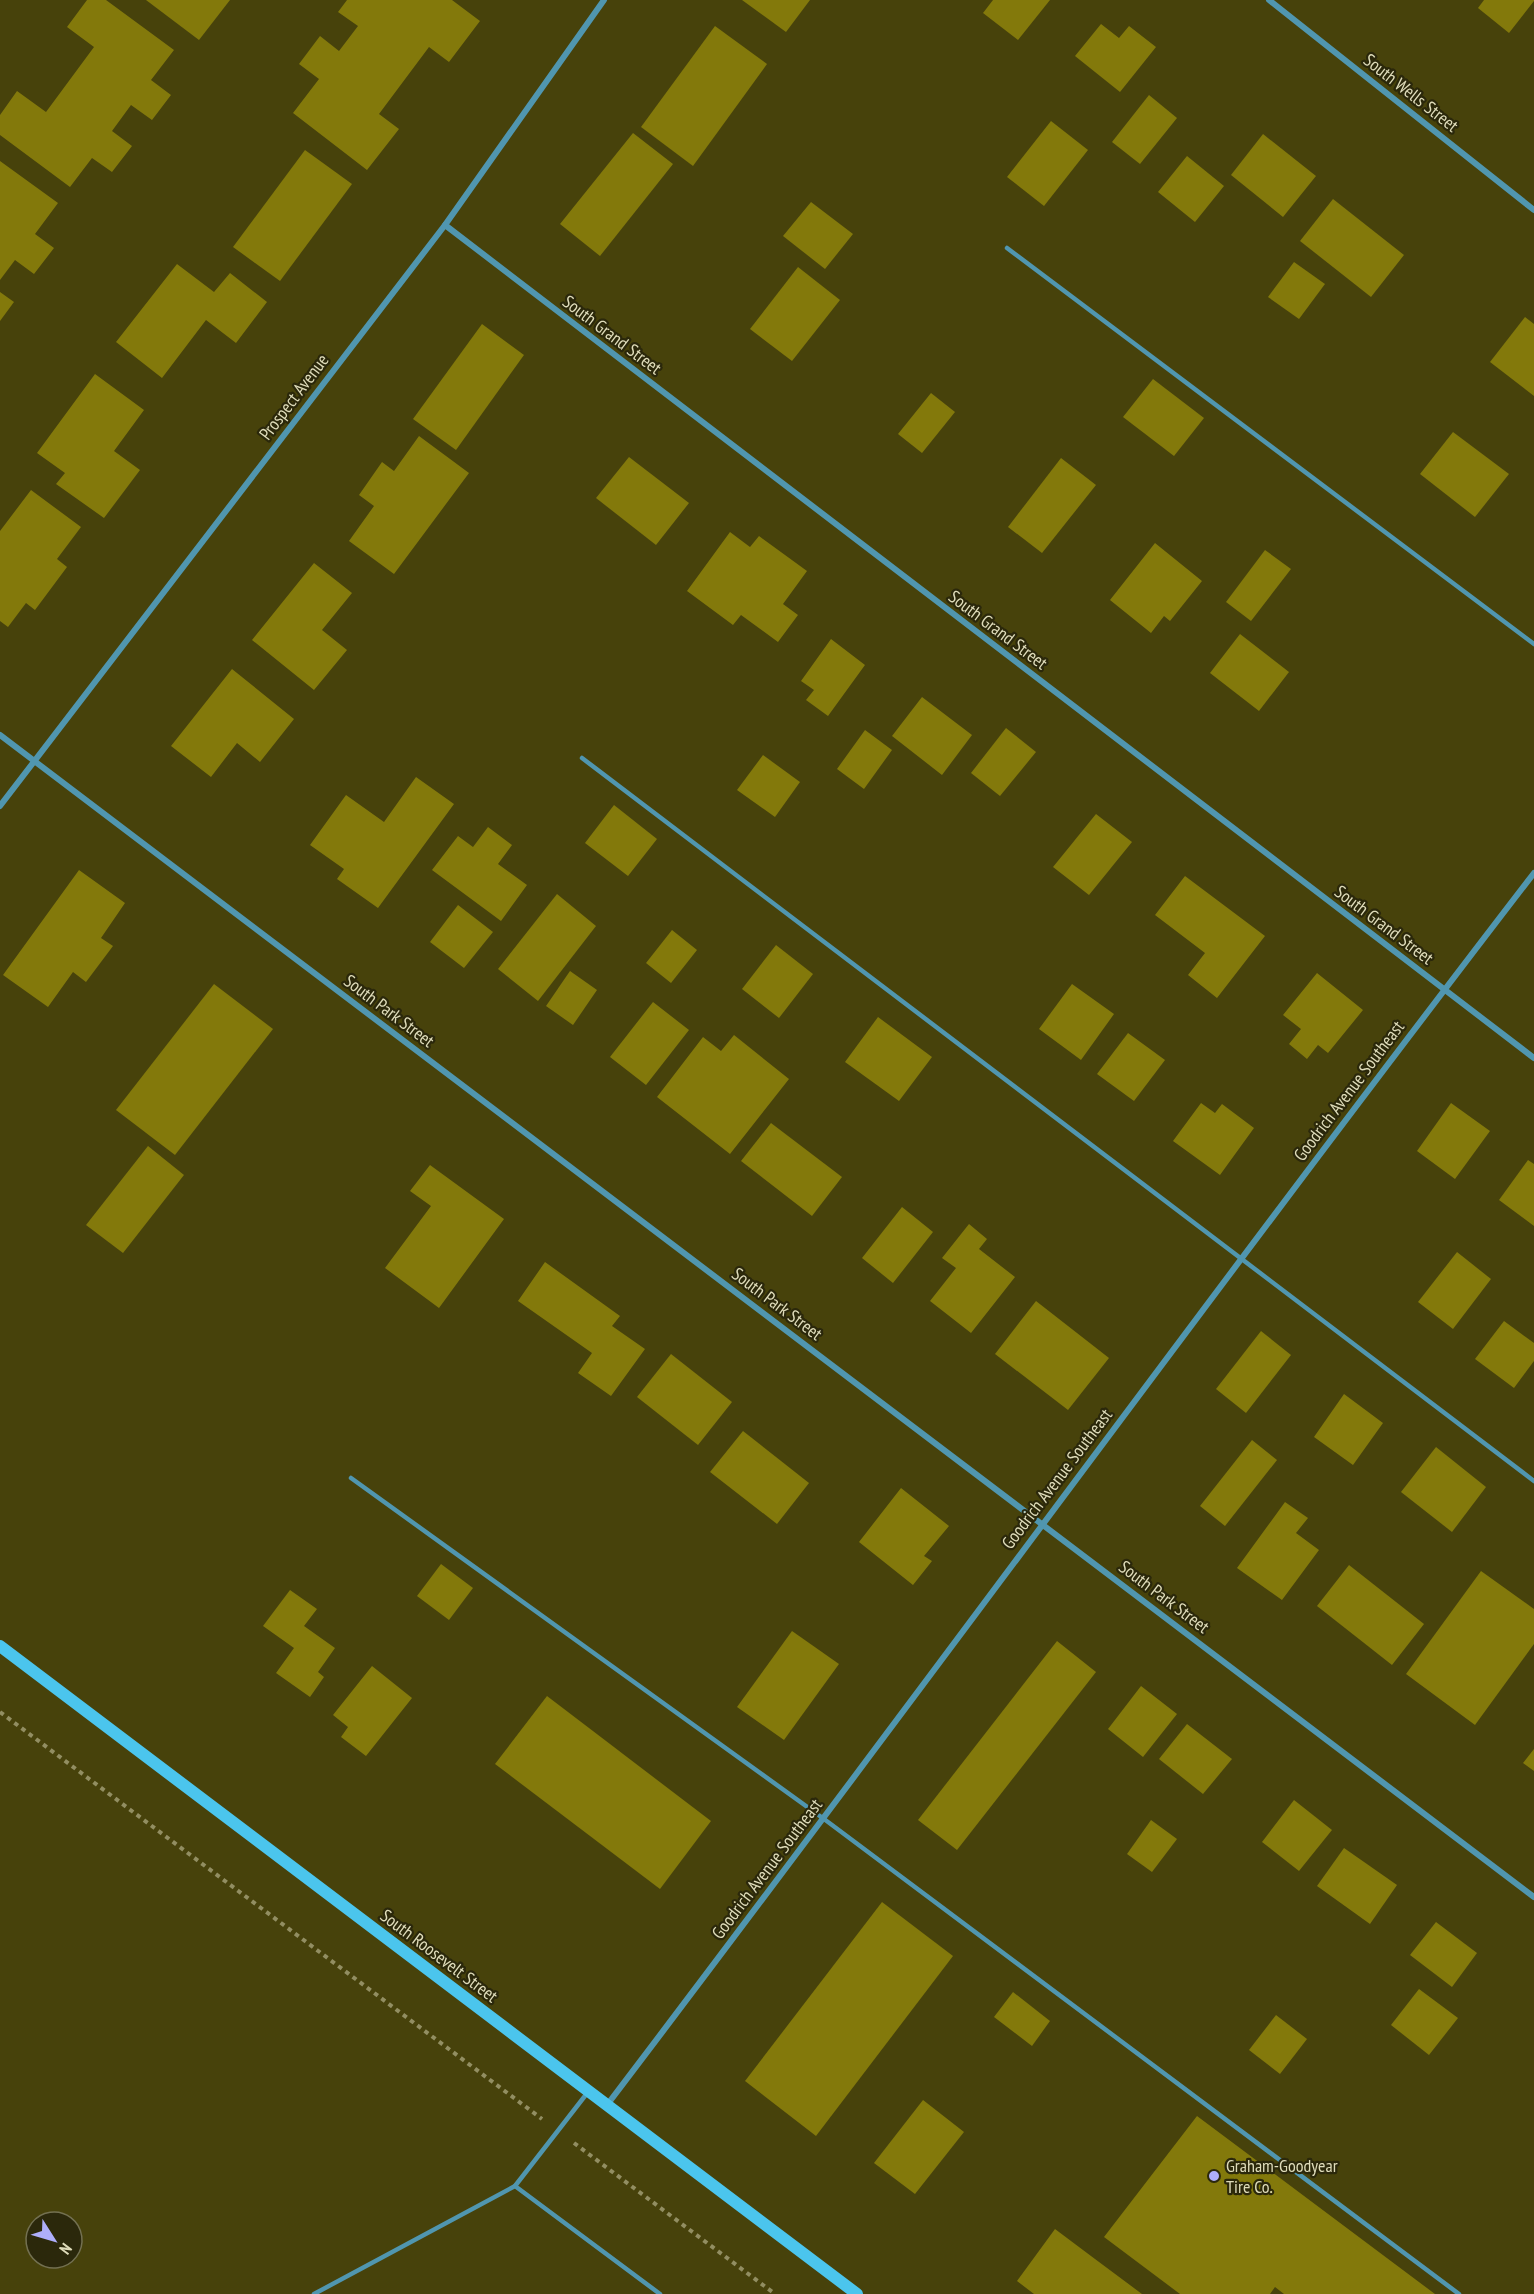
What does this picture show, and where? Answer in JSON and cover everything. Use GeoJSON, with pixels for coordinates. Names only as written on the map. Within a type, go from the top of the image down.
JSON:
{"type":"FeatureCollection","features":[{"type":"Feature","properties":{"kind":"street","name":"Prospect Avenue"},"geometry":{"type":"LineString","coordinates":[[0,806],[445,225],[604,0]]}},
{"type":"Feature","properties":{"kind":"street","name":"South Wells Street"},"geometry":{"type":"LineString","coordinates":[[1269,0],[1534,210]]}},
{"type":"Feature","properties":{"kind":"street","name":"South Grand Street"},"geometry":{"type":"LineString","coordinates":[[445,225],[1534,1058]]}},
{"type":"Feature","properties":{"kind":"street","name":"South Park Street"},"geometry":{"type":"LineString","coordinates":[[0,735],[1534,1898]]}},
{"type":"Feature","properties":{"kind":"street","name":"Goodrich Avenue Southeast"},"geometry":{"type":"LineString","coordinates":[[606,2106],[824,1819],[1240,1259],[1534,873]]}},
{"type":"Feature","properties":{"kind":"street","name":"South Roosevelt Street"},"geometry":{"type":"LineString","coordinates":[[0,1646],[857,2294]]}},
{"type":"Feature","properties":{"kind":"lane"},"geometry":{"type":"LineString","coordinates":[[1007,248],[1534,644]]}},
{"type":"Feature","properties":{"kind":"lane"},"geometry":{"type":"LineString","coordinates":[[582,758],[1534,1481]]}},
{"type":"Feature","properties":{"kind":"lane"},"geometry":{"type":"LineString","coordinates":[[351,1478],[824,1819],[1459,2294]]}},
{"type":"Feature","properties":{"kind":"lane"},"geometry":{"type":"LineString","coordinates":[[314,2294],[515,2186],[588,2092]]}},
{"type":"Feature","properties":{"kind":"lane"},"geometry":{"type":"LineString","coordinates":[[515,2186],[660,2294]]}},
{"type":"Feature","properties":{"kind":"path"},"geometry":{"type":"LineString","coordinates":[[0,1712],[775,2294]]}},
{"type":"Feature","properties":{"kind":"building"},"geometry":{"type":"Polygon","coordinates":[[[87,0],[106,0],[174,50],[151,80],[171,95],[152,120],[131,105],[112,131],[132,146],[112,172],[92,158],[70,187],[0,135],[0,115],[17,91],[46,112],[94,47],[67,27],[87,0]]]}},
{"type":"Feature","properties":{"kind":"building"},"geometry":{"type":"Polygon","coordinates":[[[146,0],[230,0],[199,40],[146,0]]]}},
{"type":"Feature","properties":{"kind":"building"},"geometry":{"type":"Polygon","coordinates":[[[347,0],[452,0],[480,21],[449,62],[429,47],[379,114],[399,129],[367,170],[293,113],[319,79],[299,64],[320,36],[339,51],[358,26],[338,12],[347,0]]]}},
{"type":"Feature","properties":{"kind":"building"},"geometry":{"type":"Polygon","coordinates":[[[742,0],[810,0],[786,32],[742,0]]]}},
{"type":"Feature","properties":{"kind":"building"},"geometry":{"type":"Polygon","coordinates":[[[993,0],[1050,0],[1018,40],[983,13],[993,0]]]}},
{"type":"Feature","properties":{"kind":"building"},"geometry":{"type":"Polygon","coordinates":[[[1484,0],[1534,1],[1509,33],[1478,8],[1484,0]]]}},
{"type":"Feature","properties":{"kind":"building"},"geometry":{"type":"Polygon","coordinates":[[[1101,24],[1119,38],[1129,26],[1156,47],[1120,92],[1075,56],[1101,24]]]}},
{"type":"Feature","properties":{"kind":"building"},"geometry":{"type":"Polygon","coordinates":[[[715,26],[767,64],[693,166],[641,127],[715,26]]]}},
{"type":"Feature","properties":{"kind":"building"},"geometry":{"type":"Polygon","coordinates":[[[1149,95],[1177,118],[1140,164],[1112,142],[1149,95]]]}},
{"type":"Feature","properties":{"kind":"building"},"geometry":{"type":"Polygon","coordinates":[[[1051,121],[1088,150],[1044,206],[1007,177],[1051,121]]]}},
{"type":"Feature","properties":{"kind":"building"},"geometry":{"type":"Polygon","coordinates":[[[633,133],[673,164],[600,256],[560,224],[633,133]]]}},
{"type":"Feature","properties":{"kind":"building"},"geometry":{"type":"Polygon","coordinates":[[[1263,134],[1316,176],[1283,217],[1231,175],[1263,134]]]}},
{"type":"Feature","properties":{"kind":"building"},"geometry":{"type":"Polygon","coordinates":[[[305,150],[352,184],[280,281],[233,247],[305,150]]]}},
{"type":"Feature","properties":{"kind":"building"},"geometry":{"type":"Polygon","coordinates":[[[1187,156],[1224,186],[1195,222],[1158,192],[1187,156]]]}},
{"type":"Feature","properties":{"kind":"building"},"geometry":{"type":"Polygon","coordinates":[[[0,161],[58,203],[35,234],[54,248],[34,274],[15,260],[0,280],[0,161]]]}},
{"type":"Feature","properties":{"kind":"building"},"geometry":{"type":"Polygon","coordinates":[[[1333,199],[1404,255],[1371,297],[1300,241],[1333,199]]]}},
{"type":"Feature","properties":{"kind":"building"},"geometry":{"type":"Polygon","coordinates":[[[811,202],[853,234],[825,269],[783,236],[811,202]]]}},
{"type":"Feature","properties":{"kind":"building"},"geometry":{"type":"Polygon","coordinates":[[[1294,262],[1325,284],[1299,319],[1268,297],[1294,262]]]}},
{"type":"Feature","properties":{"kind":"building"},"geometry":{"type":"Polygon","coordinates":[[[177,264],[214,292],[230,273],[267,302],[236,343],[206,320],[162,378],[116,342],[177,264]]]}},
{"type":"Feature","properties":{"kind":"building"},"geometry":{"type":"Polygon","coordinates":[[[798,267],[840,300],[792,361],[750,329],[798,267]]]}},
{"type":"Feature","properties":{"kind":"building"},"geometry":{"type":"Polygon","coordinates":[[[0,292],[14,302],[0,321],[0,292]]]}},
{"type":"Feature","properties":{"kind":"building"},"geometry":{"type":"Polygon","coordinates":[[[1525,317],[1534,324],[1534,396],[1490,362],[1525,317]]]}},
{"type":"Feature","properties":{"kind":"building"},"geometry":{"type":"Polygon","coordinates":[[[482,324],[524,355],[456,450],[413,419],[482,324]]]}},
{"type":"Feature","properties":{"kind":"building"},"geometry":{"type":"Polygon","coordinates":[[[95,374],[144,410],[114,451],[140,470],[104,518],[56,484],[65,473],[37,453],[95,374]]]}},
{"type":"Feature","properties":{"kind":"building"},"geometry":{"type":"Polygon","coordinates":[[[1153,379],[1204,418],[1174,456],[1123,417],[1153,379]]]}},
{"type":"Feature","properties":{"kind":"building"},"geometry":{"type":"Polygon","coordinates":[[[931,393],[955,412],[922,453],[898,434],[931,393]]]}},
{"type":"Feature","properties":{"kind":"building"},"geometry":{"type":"Polygon","coordinates":[[[1453,432],[1509,474],[1475,517],[1420,474],[1453,432]]]}},
{"type":"Feature","properties":{"kind":"building"},"geometry":{"type":"Polygon","coordinates":[[[419,436],[469,473],[394,574],[349,541],[374,506],[359,495],[382,462],[394,471],[419,436]]]}},
{"type":"Feature","properties":{"kind":"building"},"geometry":{"type":"Polygon","coordinates":[[[629,457],[689,503],[656,545],[596,498],[629,457]]]}},
{"type":"Feature","properties":{"kind":"building"},"geometry":{"type":"Polygon","coordinates":[[[1061,458],[1096,485],[1042,553],[1008,527],[1061,458]]]}},
{"type":"Feature","properties":{"kind":"building"},"geometry":{"type":"Polygon","coordinates":[[[31,490],[81,527],[57,559],[67,567],[35,610],[26,603],[8,627],[0,621],[0,531],[31,490]]]}},
{"type":"Feature","properties":{"kind":"building"},"geometry":{"type":"Polygon","coordinates":[[[730,532],[750,547],[759,536],[807,571],[783,604],[798,615],[778,642],[741,615],[733,625],[687,591],[730,532]]]}},
{"type":"Feature","properties":{"kind":"building"},"geometry":{"type":"Polygon","coordinates":[[[1155,543],[1202,581],[1170,621],[1164,616],[1151,633],[1110,600],[1155,543]]]}},
{"type":"Feature","properties":{"kind":"building"},"geometry":{"type":"Polygon","coordinates":[[[1265,550],[1291,569],[1251,621],[1226,602],[1265,550]]]}},
{"type":"Feature","properties":{"kind":"building"},"geometry":{"type":"Polygon","coordinates":[[[314,563],[352,593],[322,630],[347,650],[314,690],[252,640],[314,563]]]}},
{"type":"Feature","properties":{"kind":"building"},"geometry":{"type":"Polygon","coordinates":[[[1240,634],[1289,672],[1259,711],[1210,673],[1240,634]]]}},
{"type":"Feature","properties":{"kind":"building"},"geometry":{"type":"Polygon","coordinates":[[[831,639],[865,665],[828,716],[806,700],[814,690],[801,681],[831,639]]]}},
{"type":"Feature","properties":{"kind":"building"},"geometry":{"type":"Polygon","coordinates":[[[232,669],[294,719],[260,762],[237,743],[211,777],[171,746],[232,669]]]}},
{"type":"Feature","properties":{"kind":"building"},"geometry":{"type":"Polygon","coordinates":[[[922,697],[972,735],[942,775],[892,736],[922,697]]]}},
{"type":"Feature","properties":{"kind":"building"},"geometry":{"type":"Polygon","coordinates":[[[1006,728],[1036,752],[1000,796],[971,773],[1006,728]]]}},
{"type":"Feature","properties":{"kind":"building"},"geometry":{"type":"Polygon","coordinates":[[[865,730],[892,750],[864,789],[837,769],[865,730]]]}},
{"type":"Feature","properties":{"kind":"building"},"geometry":{"type":"Polygon","coordinates":[[[763,755],[800,782],[775,817],[737,790],[763,755]]]}},
{"type":"Feature","properties":{"kind":"building"},"geometry":{"type":"Polygon","coordinates":[[[416,777],[454,804],[378,908],[337,879],[344,869],[310,845],[346,795],[384,822],[416,777]]]}},
{"type":"Feature","properties":{"kind":"building"},"geometry":{"type":"Polygon","coordinates":[[[614,805],[657,839],[628,876],[585,843],[614,805]]]}},
{"type":"Feature","properties":{"kind":"building"},"geometry":{"type":"Polygon","coordinates":[[[1096,814],[1132,842],[1089,895],[1053,867],[1096,814]]]}},
{"type":"Feature","properties":{"kind":"building"},"geometry":{"type":"Polygon","coordinates":[[[488,827],[512,845],[498,864],[527,885],[501,921],[432,870],[458,836],[473,847],[488,827]]]}},
{"type":"Feature","properties":{"kind":"building"},"geometry":{"type":"Polygon","coordinates":[[[79,870],[125,903],[101,938],[113,946],[86,982],[73,972],[48,1007],[3,975],[79,870]]]}},
{"type":"Feature","properties":{"kind":"building"},"geometry":{"type":"Polygon","coordinates":[[[1185,876],[1265,936],[1217,998],[1188,975],[1205,953],[1155,915],[1185,876]]]}},
{"type":"Feature","properties":{"kind":"building"},"geometry":{"type":"Polygon","coordinates":[[[557,894],[596,926],[538,1001],[498,969],[557,894]]]}},
{"type":"Feature","properties":{"kind":"building"},"geometry":{"type":"Polygon","coordinates":[[[458,905],[493,932],[464,968],[430,942],[458,905]]]}},
{"type":"Feature","properties":{"kind":"building"},"geometry":{"type":"Polygon","coordinates":[[[672,930],[697,950],[671,983],[646,963],[672,930]]]}},
{"type":"Feature","properties":{"kind":"building"},"geometry":{"type":"Polygon","coordinates":[[[776,945],[813,974],[779,1018],[742,989],[776,945]]]}},
{"type":"Feature","properties":{"kind":"building"},"geometry":{"type":"Polygon","coordinates":[[[570,971],[597,990],[573,1025],[546,1006],[570,971]]]}},
{"type":"Feature","properties":{"kind":"building"},"geometry":{"type":"Polygon","coordinates":[[[1317,973],[1363,1010],[1328,1053],[1318,1045],[1307,1059],[1289,1044],[1301,1029],[1283,1015],[1317,973]]]}},
{"type":"Feature","properties":{"kind":"building"},"geometry":{"type":"Polygon","coordinates":[[[214,984],[273,1029],[175,1155],[116,1110],[214,984]]]}},
{"type":"Feature","properties":{"kind":"building"},"geometry":{"type":"Polygon","coordinates":[[[1072,984],[1114,1014],[1081,1060],[1039,1029],[1072,984]]]}},
{"type":"Feature","properties":{"kind":"building"},"geometry":{"type":"Polygon","coordinates":[[[653,1002],[689,1030],[646,1085],[610,1057],[653,1002]]]}},
{"type":"Feature","properties":{"kind":"building"},"geometry":{"type":"Polygon","coordinates":[[[878,1017],[932,1057],[899,1101],[845,1062],[878,1017]]]}},
{"type":"Feature","properties":{"kind":"building"},"geometry":{"type":"Polygon","coordinates":[[[1128,1033],[1165,1060],[1134,1101],[1097,1074],[1128,1033]]]}},
{"type":"Feature","properties":{"kind":"building"},"geometry":{"type":"Polygon","coordinates":[[[734,1035],[789,1079],[730,1154],[657,1097],[703,1037],[721,1051],[734,1035]]]}},
{"type":"Feature","properties":{"kind":"building"},"geometry":{"type":"Polygon","coordinates":[[[1201,1103],[1215,1113],[1222,1104],[1254,1128],[1220,1175],[1173,1141],[1201,1103]]]}},
{"type":"Feature","properties":{"kind":"building"},"geometry":{"type":"Polygon","coordinates":[[[1451,1103],[1490,1131],[1455,1179],[1417,1151],[1451,1103]]]}},
{"type":"Feature","properties":{"kind":"building"},"geometry":{"type":"Polygon","coordinates":[[[771,1123],[842,1177],[812,1216],[741,1161],[771,1123]]]}},
{"type":"Feature","properties":{"kind":"building"},"geometry":{"type":"Polygon","coordinates":[[[148,1146],[184,1175],[123,1253],[86,1225],[148,1146]]]}},
{"type":"Feature","properties":{"kind":"building"},"geometry":{"type":"Polygon","coordinates":[[[1528,1160],[1534,1164],[1534,1226],[1499,1200],[1528,1160]]]}},
{"type":"Feature","properties":{"kind":"building"},"geometry":{"type":"Polygon","coordinates":[[[430,1165],[504,1219],[439,1308],[385,1268],[431,1206],[410,1191],[430,1165]]]}},
{"type":"Feature","properties":{"kind":"building"},"geometry":{"type":"Polygon","coordinates":[[[902,1207],[933,1232],[893,1283],[862,1258],[902,1207]]]}},
{"type":"Feature","properties":{"kind":"building"},"geometry":{"type":"Polygon","coordinates":[[[969,1224],[987,1239],[979,1249],[1015,1277],[971,1333],[930,1301],[956,1268],[942,1258],[969,1224]]]}},
{"type":"Feature","properties":{"kind":"building"},"geometry":{"type":"Polygon","coordinates":[[[1457,1252],[1491,1279],[1453,1329],[1418,1302],[1457,1252]]]}},
{"type":"Feature","properties":{"kind":"building"},"geometry":{"type":"Polygon","coordinates":[[[545,1262],[620,1316],[612,1326],[645,1349],[611,1396],[578,1373],[592,1353],[518,1301],[545,1262]]]}},
{"type":"Feature","properties":{"kind":"building"},"geometry":{"type":"Polygon","coordinates":[[[1036,1301],[1109,1358],[1068,1410],[995,1354],[1036,1301]]]}},
{"type":"Feature","properties":{"kind":"building"},"geometry":{"type":"Polygon","coordinates":[[[1504,1321],[1534,1343],[1534,1361],[1514,1388],[1475,1359],[1504,1321]]]}},
{"type":"Feature","properties":{"kind":"building"},"geometry":{"type":"Polygon","coordinates":[[[1261,1331],[1291,1355],[1246,1413],[1216,1389],[1261,1331]]]}},
{"type":"Feature","properties":{"kind":"building"},"geometry":{"type":"Polygon","coordinates":[[[671,1354],[732,1402],[698,1445],[637,1397],[671,1354]]]}},
{"type":"Feature","properties":{"kind":"building"},"geometry":{"type":"Polygon","coordinates":[[[1344,1394],[1383,1423],[1353,1465],[1314,1437],[1344,1394]]]}},
{"type":"Feature","properties":{"kind":"building"},"geometry":{"type":"Polygon","coordinates":[[[743,1431],[809,1483],[777,1524],[710,1472],[743,1431]]]}},
{"type":"Feature","properties":{"kind":"building"},"geometry":{"type":"Polygon","coordinates":[[[1252,1440],[1277,1460],[1225,1526],[1200,1506],[1252,1440]]]}},
{"type":"Feature","properties":{"kind":"building"},"geometry":{"type":"Polygon","coordinates":[[[1436,1447],[1486,1487],[1452,1532],[1401,1492],[1436,1447]]]}},
{"type":"Feature","properties":{"kind":"building"},"geometry":{"type":"Polygon","coordinates":[[[901,1488],[949,1526],[924,1556],[932,1561],[913,1585],[859,1542],[901,1488]]]}},
{"type":"Feature","properties":{"kind":"building"},"geometry":{"type":"Polygon","coordinates":[[[1285,1502],[1308,1518],[1296,1533],[1319,1550],[1282,1600],[1237,1568],[1285,1502]]]}},
{"type":"Feature","properties":{"kind":"building"},"geometry":{"type":"Polygon","coordinates":[[[441,1564],[473,1588],[449,1620],[417,1596],[441,1564]]]}},
{"type":"Feature","properties":{"kind":"building"},"geometry":{"type":"Polygon","coordinates":[[[1349,1565],[1424,1624],[1392,1665],[1317,1606],[1349,1565]]]}},
{"type":"Feature","properties":{"kind":"building"},"geometry":{"type":"Polygon","coordinates":[[[1481,1571],[1534,1609],[1534,1644],[1475,1725],[1406,1674],[1481,1571]]]}},
{"type":"Feature","properties":{"kind":"building"},"geometry":{"type":"Polygon","coordinates":[[[290,1590],[317,1609],[304,1626],[335,1648],[318,1672],[324,1677],[310,1697],[276,1673],[294,1648],[263,1626],[290,1590]]]}},
{"type":"Feature","properties":{"kind":"building"},"geometry":{"type":"Polygon","coordinates":[[[792,1631],[839,1664],[784,1740],[737,1707],[792,1631]]]}},
{"type":"Feature","properties":{"kind":"building"},"geometry":{"type":"Polygon","coordinates":[[[1057,1641],[1096,1672],[957,1850],[918,1820],[1057,1641]]]}},
{"type":"Feature","properties":{"kind":"building"},"geometry":{"type":"Polygon","coordinates":[[[372,1666],[412,1698],[366,1756],[341,1737],[348,1727],[333,1715],[372,1666]]]}},
{"type":"Feature","properties":{"kind":"building"},"geometry":{"type":"Polygon","coordinates":[[[1141,1686],[1177,1714],[1143,1757],[1108,1729],[1141,1686]]]}},
{"type":"Feature","properties":{"kind":"building"},"geometry":{"type":"Polygon","coordinates":[[[547,1696],[711,1821],[660,1889],[495,1764],[547,1696]]]}},
{"type":"Feature","properties":{"kind":"building"},"geometry":{"type":"Polygon","coordinates":[[[1187,1724],[1232,1759],[1203,1794],[1159,1759],[1187,1724]]]}},
{"type":"Feature","properties":{"kind":"building"},"geometry":{"type":"Polygon","coordinates":[[[1534,1749],[1534,1771],[1523,1763],[1534,1749]]]}},
{"type":"Feature","properties":{"kind":"building"},"geometry":{"type":"Polygon","coordinates":[[[1294,1800],[1332,1830],[1299,1871],[1262,1842],[1294,1800]]]}},
{"type":"Feature","properties":{"kind":"building"},"geometry":{"type":"Polygon","coordinates":[[[1151,1820],[1177,1839],[1152,1872],[1127,1854],[1151,1820]]]}},
{"type":"Feature","properties":{"kind":"building"},"geometry":{"type":"Polygon","coordinates":[[[1344,1848],[1397,1885],[1370,1924],[1317,1886],[1344,1848]]]}},
{"type":"Feature","properties":{"kind":"building"},"geometry":{"type":"Polygon","coordinates":[[[882,1902],[953,1956],[816,2136],[745,2081],[882,1902]]]}},
{"type":"Feature","properties":{"kind":"building"},"geometry":{"type":"Polygon","coordinates":[[[1436,1922],[1477,1953],[1452,1987],[1410,1955],[1436,1922]]]}},
{"type":"Feature","properties":{"kind":"building"},"geometry":{"type":"Polygon","coordinates":[[[1419,1989],[1458,2018],[1429,2055],[1391,2025],[1419,1989]]]}},
{"type":"Feature","properties":{"kind":"building"},"geometry":{"type":"Polygon","coordinates":[[[1013,1992],[1050,2021],[1032,2046],[994,2017],[1013,1992]]]}},
{"type":"Feature","properties":{"kind":"building"},"geometry":{"type":"Polygon","coordinates":[[[1276,2015],[1307,2039],[1280,2074],[1249,2050],[1276,2015]]]}},
{"type":"Feature","properties":{"kind":"building"},"geometry":{"type":"Polygon","coordinates":[[[923,2100],[964,2132],[915,2194],[874,2163],[923,2100]]]}},
{"type":"Feature","properties":{"kind":"building","name":"Graham-Goodyear Tire Co."},"geometry":{"type":"Polygon","coordinates":[[[1197,2116],[1435,2294],[1284,2294],[1275,2287],[1270,2294],[1180,2294],[1104,2237],[1197,2116]]]}},
{"type":"Feature","properties":{"kind":"building"},"geometry":{"type":"Polygon","coordinates":[[[1055,2229],[1142,2294],[1034,2294],[1017,2281],[1055,2229]]]}},
{"type":"Feature","properties":{"kind":"place","name":"Graham-Goodyear Tire Co."},"geometry":{"type":"Point","coordinates":[1214,2176]}}]}
